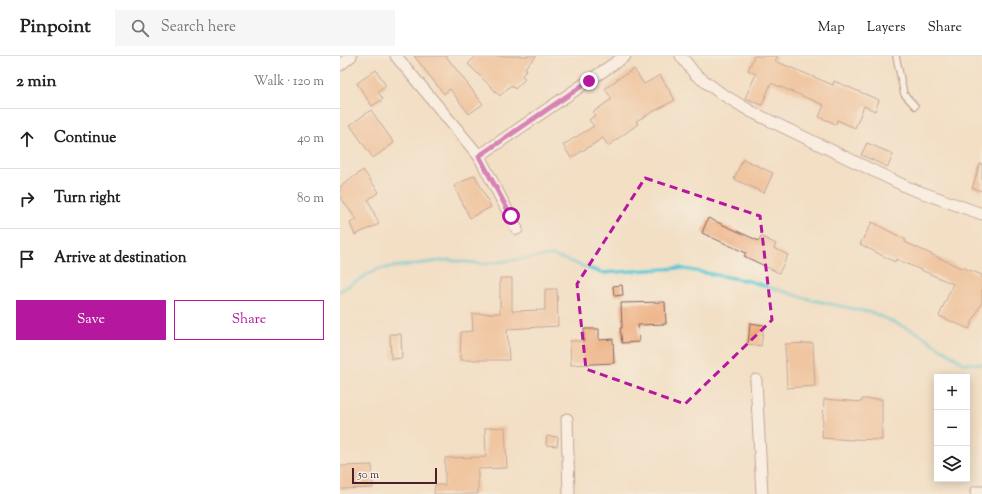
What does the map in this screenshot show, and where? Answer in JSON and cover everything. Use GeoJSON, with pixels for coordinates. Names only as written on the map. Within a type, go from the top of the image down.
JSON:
{"type":"FeatureCollection","features":[{"type":"Feature","properties":{"kind":"street"},"geometry":{"type":"LineString","coordinates":[[340,65],[351,56]]}},
{"type":"Feature","properties":{"kind":"street"},"geometry":{"type":"LineString","coordinates":[[396,56],[479,156],[517,228]]}},
{"type":"Feature","properties":{"kind":"street"},"geometry":{"type":"LineString","coordinates":[[479,156],[625,56]]}},
{"type":"Feature","properties":{"kind":"street"},"geometry":{"type":"LineString","coordinates":[[681,56],[695,74],[719,92],[750,111],[909,188],[982,214]]}},
{"type":"Feature","properties":{"kind":"street"},"geometry":{"type":"LineString","coordinates":[[756,380],[762,494]]}},
{"type":"Feature","properties":{"kind":"street"},"geometry":{"type":"LineString","coordinates":[[567,419],[569,494]]}},
{"type":"Feature","properties":{"kind":"lane"},"geometry":{"type":"LineString","coordinates":[[896,56],[904,94],[915,106]]}},
{"type":"Feature","properties":{"kind":"highlighted area"},"geometry":{"type":"Polygon","coordinates":[[[645,178],[760,216],[772,320],[685,404],[586,369],[577,284],[645,178]]]}},
{"type":"Feature","properties":{"kind":"building"},"geometry":{"type":"Polygon","coordinates":[[[414,56],[446,56],[483,104],[469,114],[450,89],[444,94],[414,56]]]}},
{"type":"Feature","properties":{"kind":"building"},"geometry":{"type":"Polygon","coordinates":[[[476,56],[537,56],[525,67],[527,70],[522,75],[525,79],[515,89],[511,85],[500,96],[468,64],[476,56]]]}},
{"type":"Feature","properties":{"kind":"building"},"geometry":{"type":"Polygon","coordinates":[[[754,56],[778,56],[775,61],[833,85],[834,81],[879,100],[875,111],[864,106],[855,128],[837,120],[836,124],[819,117],[824,105],[771,83],[762,105],[745,98],[756,74],[748,70],[754,56]]]}},
{"type":"Feature","properties":{"kind":"building"},"geometry":{"type":"Polygon","coordinates":[[[634,69],[644,84],[660,75],[675,100],[636,121],[638,124],[608,146],[603,138],[571,158],[563,145],[594,126],[589,120],[595,115],[593,112],[612,99],[605,89],[634,69]]]}},
{"type":"Feature","properties":{"kind":"building"},"geometry":{"type":"Polygon","coordinates":[[[376,70],[386,86],[378,92],[383,99],[372,106],[357,83],[376,70]]]}},
{"type":"Feature","properties":{"kind":"building"},"geometry":{"type":"Polygon","coordinates":[[[371,110],[394,143],[373,158],[350,125],[371,110]]]}},
{"type":"Feature","properties":{"kind":"building"},"geometry":{"type":"Polygon","coordinates":[[[867,143],[893,154],[888,167],[861,155],[867,143]]]}},
{"type":"Feature","properties":{"kind":"building"},"geometry":{"type":"Polygon","coordinates":[[[743,159],[773,173],[764,193],[734,179],[743,159]]]}},
{"type":"Feature","properties":{"kind":"building"},"geometry":{"type":"Polygon","coordinates":[[[980,164],[982,164],[982,191],[972,188],[980,164]]]}},
{"type":"Feature","properties":{"kind":"building"},"geometry":{"type":"Polygon","coordinates":[[[363,170],[379,192],[368,200],[379,224],[355,235],[350,223],[357,220],[340,197],[340,187],[363,170]]]}},
{"type":"Feature","properties":{"kind":"building"},"geometry":{"type":"Polygon","coordinates":[[[475,175],[491,207],[470,218],[454,186],[475,175]]]}},
{"type":"Feature","properties":{"kind":"building"},"geometry":{"type":"Polygon","coordinates":[[[708,218],[759,241],[761,236],[776,244],[774,248],[788,255],[779,273],[744,256],[746,253],[702,233],[708,218]]]}},
{"type":"Feature","properties":{"kind":"building"},"geometry":{"type":"Polygon","coordinates":[[[872,222],[906,240],[905,242],[961,268],[962,267],[982,275],[982,302],[969,329],[939,316],[953,284],[896,259],[895,262],[860,244],[872,222]]]}},
{"type":"Feature","properties":{"kind":"building"},"geometry":{"type":"Polygon","coordinates":[[[500,278],[512,278],[512,311],[545,310],[545,289],[557,289],[558,326],[507,329],[509,360],[460,360],[461,332],[473,331],[472,314],[500,313],[500,278]]]}},
{"type":"Feature","properties":{"kind":"building"},"geometry":{"type":"Polygon","coordinates":[[[622,285],[623,295],[614,296],[613,286],[622,285]]]}},
{"type":"Feature","properties":{"kind":"building"},"geometry":{"type":"Polygon","coordinates":[[[665,302],[666,324],[638,325],[639,342],[622,343],[620,328],[622,328],[621,303],[665,302]]]}},
{"type":"Feature","properties":{"kind":"building"},"geometry":{"type":"Polygon","coordinates":[[[750,323],[764,325],[761,346],[748,344],[750,323]]]}},
{"type":"Feature","properties":{"kind":"building"},"geometry":{"type":"Polygon","coordinates":[[[584,329],[599,329],[599,340],[613,339],[614,363],[571,365],[570,341],[584,341],[584,329]]]}},
{"type":"Feature","properties":{"kind":"building"},"geometry":{"type":"Polygon","coordinates":[[[390,334],[401,334],[402,358],[391,359],[390,334]]]}},
{"type":"Feature","properties":{"kind":"building"},"geometry":{"type":"Polygon","coordinates":[[[813,343],[815,386],[787,388],[785,344],[813,343]]]}},
{"type":"Feature","properties":{"kind":"building"},"geometry":{"type":"Polygon","coordinates":[[[824,399],[862,402],[862,399],[882,399],[882,440],[822,438],[824,399]]]}},
{"type":"Feature","properties":{"kind":"building"},"geometry":{"type":"Polygon","coordinates":[[[505,427],[507,468],[478,469],[478,494],[434,494],[435,485],[445,485],[445,458],[486,457],[485,428],[505,427]]]}},
{"type":"Feature","properties":{"kind":"building"},"geometry":{"type":"Polygon","coordinates":[[[547,436],[558,437],[557,446],[546,445],[547,436]]]}},
{"type":"Feature","properties":{"kind":"building"},"geometry":{"type":"Polygon","coordinates":[[[372,465],[373,488],[340,489],[340,466],[372,465]]]}},
{"type":"Feature","properties":{"kind":"waterway"},"geometry":{"type":"LineString","coordinates":[[340,291],[377,269],[448,260],[484,264],[552,255],[602,273],[679,268],[749,281],[812,300],[873,313],[918,333],[963,363],[982,364]]}},
{"type":"Feature","properties":{"kind":"route"},"geometry":{"type":"LineString","coordinates":[[511,216],[479,156],[589,81]]}}]}
